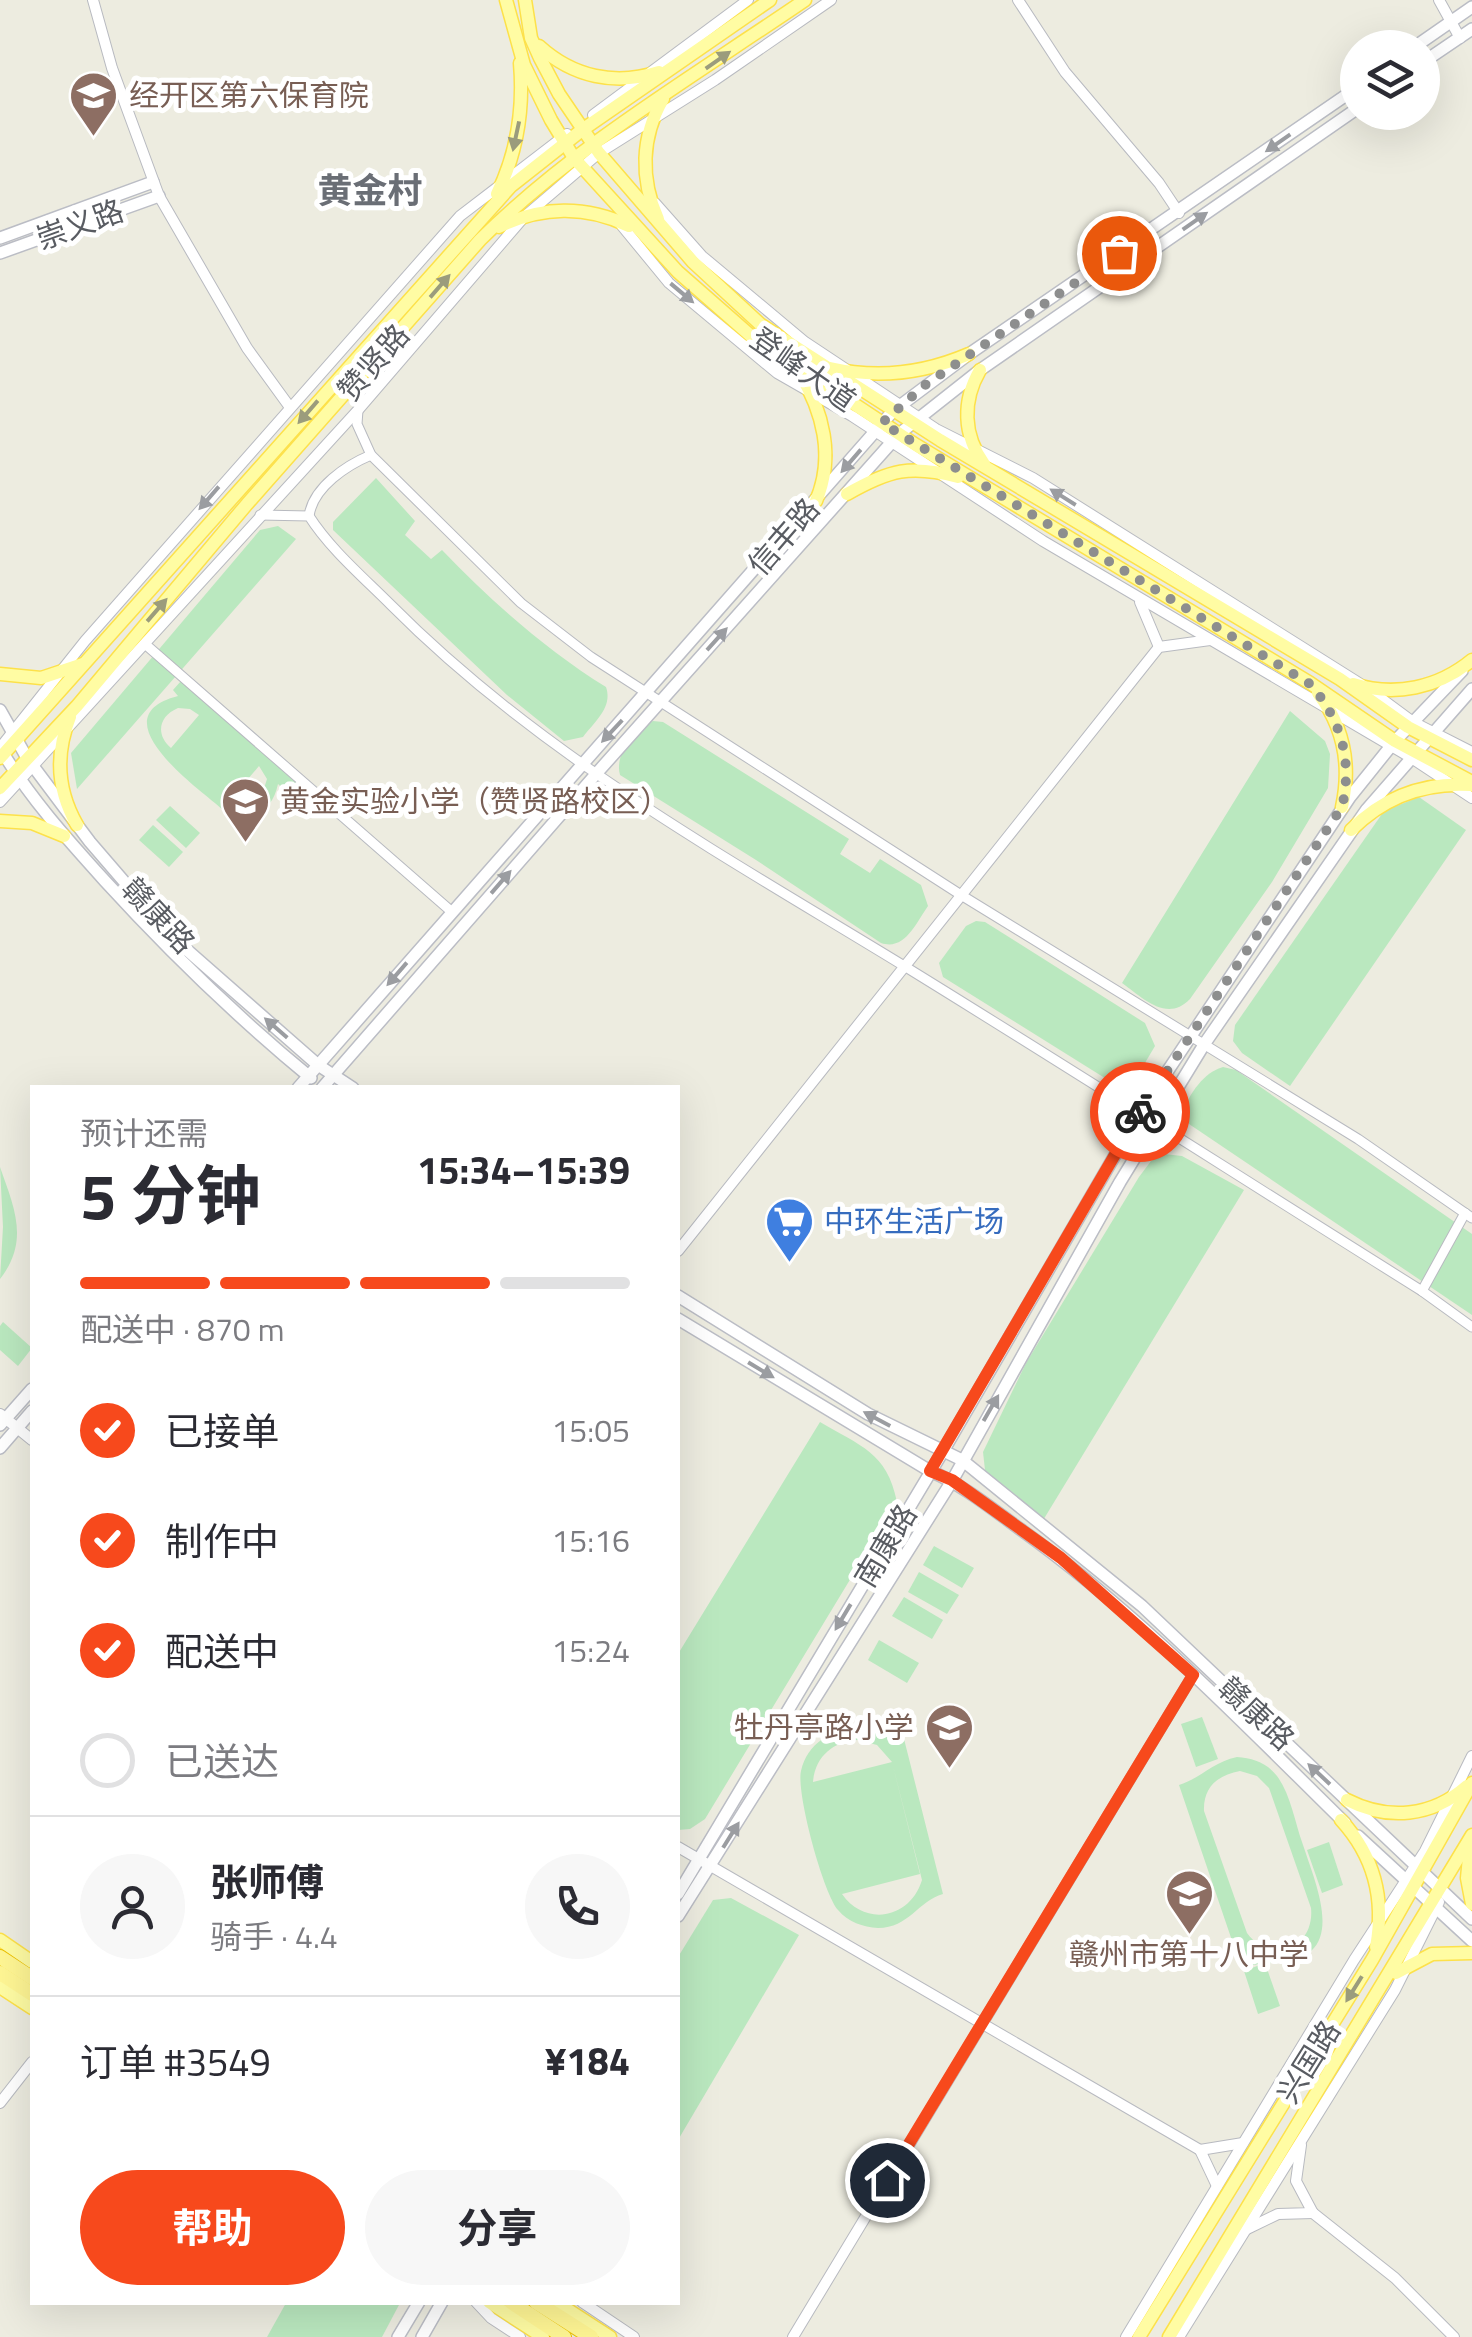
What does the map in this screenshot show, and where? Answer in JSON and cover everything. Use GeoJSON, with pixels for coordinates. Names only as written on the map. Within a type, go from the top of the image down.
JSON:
{"type":"FeatureCollection","features":[{"type":"Feature","properties":{"kind":"highway"},"geometry":{"type":"LineString","coordinates":[[0,1957],[30,1977]]}},
{"type":"Feature","properties":{"kind":"highway"},"geometry":{"type":"LineString","coordinates":[[0,1973],[30,1993]]}},
{"type":"Feature","properties":{"kind":"highway"},"geometry":{"type":"LineString","coordinates":[[516,2305],[564,2337]]}},
{"type":"Feature","properties":{"kind":"highway"},"geometry":{"type":"LineString","coordinates":[[541,2305],[590,2337]]}},
{"type":"Feature","properties":{"kind":"main road","name":"登峰大道"},"geometry":{"type":"LineString","coordinates":[[506,0],[524,42],[541,102],[578,162],[678,272],[751,336],[895,438],[972,480],[1310,684],[1393,744],[1472,783]]}},
{"type":"Feature","properties":{"kind":"main road","name":"登峰大道"},"geometry":{"type":"LineString","coordinates":[[525,0],[524,42],[596,149],[670,238],[760,324],[820,365],[1472,760]]}},
{"type":"Feature","properties":{"kind":"main road","name":"赞贤路"},"geometry":{"type":"LineString","coordinates":[[1,751],[92,656],[511,186],[563,140],[770,0]]}},
{"type":"Feature","properties":{"kind":"main road","name":"赞贤路"},"geometry":{"type":"LineString","coordinates":[[0,788],[17,776],[248,504],[480,240],[520,200],[804,0]]}},
{"type":"Feature","properties":{"kind":"main road"},"geometry":{"type":"LineString","coordinates":[[1439,30],[1472,6]]}},
{"type":"Feature","properties":{"kind":"main road"},"geometry":{"type":"LineString","coordinates":[[1440,52],[1472,29]]}},
{"type":"Feature","properties":{"kind":"main road"},"geometry":{"type":"LineString","coordinates":[[479,218],[493,202],[514,148],[521,113],[524,42],[581,73],[618,80],[644,76],[679,63]]}},
{"type":"Feature","properties":{"kind":"main road"},"geometry":{"type":"LineString","coordinates":[[663,98],[654,117],[645,159],[650,198],[670,238]]}},
{"type":"Feature","properties":{"kind":"main road","name":"信丰路"},"geometry":{"type":"LineString","coordinates":[[300,1085],[896,408],[1340,99]]}},
{"type":"Feature","properties":{"kind":"main road","name":"信丰路"},"geometry":{"type":"LineString","coordinates":[[324,1085],[895,438],[980,370],[1340,120]]}},
{"type":"Feature","properties":{"kind":"main road","name":"崇义路"},"geometry":{"type":"LineString","coordinates":[[0,238],[153,182]]}},
{"type":"Feature","properties":{"kind":"main road","name":"崇义路"},"geometry":{"type":"LineString","coordinates":[[0,253],[159,196]]}},
{"type":"Feature","properties":{"kind":"main road"},"geometry":{"type":"LineString","coordinates":[[480,240],[524,217],[551,211],[577,210],[617,220],[638,231]]}},
{"type":"Feature","properties":{"kind":"main road"},"geometry":{"type":"LineString","coordinates":[[820,365],[848,371],[910,372],[970,354]]}},
{"type":"Feature","properties":{"kind":"main road"},"geometry":{"type":"LineString","coordinates":[[794,366],[810,392],[822,424],[824,475],[816,501]]}},
{"type":"Feature","properties":{"kind":"main road"},"geometry":{"type":"LineString","coordinates":[[980,370],[970,389],[967,410],[974,449],[986,466]]}},
{"type":"Feature","properties":{"kind":"main road"},"geometry":{"type":"LineString","coordinates":[[847,494],[889,472],[935,472],[972,480]]}},
{"type":"Feature","properties":{"kind":"main road"},"geometry":{"type":"LineString","coordinates":[[0,674],[29,678],[63,673],[92,656]]}},
{"type":"Feature","properties":{"kind":"main road"},"geometry":{"type":"LineString","coordinates":[[1340,679],[1367,688],[1400,690],[1448,677],[1472,661]]}},
{"type":"Feature","properties":{"kind":"main road","name":"南康路"},"geometry":{"type":"LineString","coordinates":[[680,1912],[930,1471],[1139,1114],[1342,807],[1393,744],[1472,661]]}},
{"type":"Feature","properties":{"kind":"main road"},"geometry":{"type":"LineString","coordinates":[[1310,684],[1330,711],[1346,755],[1342,807]]}},
{"type":"Feature","properties":{"kind":"main road","name":"南康路"},"geometry":{"type":"LineString","coordinates":[[680,1892],[704,1864],[952,1480],[1204,1043],[1351,830],[1472,688]]}},
{"type":"Feature","properties":{"kind":"main road"},"geometry":{"type":"LineString","coordinates":[[77,706],[65,729],[59,761],[61,784],[77,825]]}},
{"type":"Feature","properties":{"kind":"main road","name":"赣康路"},"geometry":{"type":"LineString","coordinates":[[0,710],[30,761],[77,825],[172,936],[318,1065],[348,1085]]}},
{"type":"Feature","properties":{"kind":"main road","name":"赣康路"},"geometry":{"type":"LineString","coordinates":[[1,751],[64,836],[162,945],[320,1085]]}},
{"type":"Feature","properties":{"kind":"main road"},"geometry":{"type":"LineString","coordinates":[[1351,830],[1398,796],[1426,787],[1472,783]]}},
{"type":"Feature","properties":{"kind":"main road"},"geometry":{"type":"LineString","coordinates":[[0,821],[32,822],[64,836]]}},
{"type":"Feature","properties":{"kind":"main road","name":"赣康路"},"geometry":{"type":"LineString","coordinates":[[680,1297],[868,1414],[962,1460],[1142,1606],[1472,1919]]}},
{"type":"Feature","properties":{"kind":"main road","name":"赣康路"},"geometry":{"type":"LineString","coordinates":[[680,1320],[930,1471],[952,1480],[1061,1558],[1193,1675],[1408,1886],[1472,1942]]}},
{"type":"Feature","properties":{"kind":"main road"},"geometry":{"type":"LineString","coordinates":[[2,1419],[30,1390]]}},
{"type":"Feature","properties":{"kind":"main road"},"geometry":{"type":"LineString","coordinates":[[0,1448],[30,1413]]}},
{"type":"Feature","properties":{"kind":"main road"},"geometry":{"type":"LineString","coordinates":[[1347,1800],[1369,1810],[1417,1812],[1451,1798],[1472,1782]]}},
{"type":"Feature","properties":{"kind":"main road","name":"兴国路"},"geometry":{"type":"LineString","coordinates":[[1139,2337],[1372,1960],[1408,1886],[1472,1782]]}},
{"type":"Feature","properties":{"kind":"main road"},"geometry":{"type":"LineString","coordinates":[[1341,1820],[1369,1862],[1377,1888],[1380,1918],[1372,1960]]}},
{"type":"Feature","properties":{"kind":"main road"},"geometry":{"type":"LineString","coordinates":[[1472,1837],[1467,1878],[1472,1904]]}},
{"type":"Feature","properties":{"kind":"main road","name":"兴国路"},"geometry":{"type":"LineString","coordinates":[[1169,2337],[1433,1908],[1472,1837]]}},
{"type":"Feature","properties":{"kind":"main road"},"geometry":{"type":"LineString","coordinates":[[0,1940],[30,1961]]}},
{"type":"Feature","properties":{"kind":"main road"},"geometry":{"type":"LineString","coordinates":[[1383,1985],[1406,1965],[1442,1952],[1472,1953]]}},
{"type":"Feature","properties":{"kind":"main road"},"geometry":{"type":"LineString","coordinates":[[0,1987],[30,2007]]}},
{"type":"Feature","properties":{"kind":"main road"},"geometry":{"type":"LineString","coordinates":[[398,2337],[417,2305]]}},
{"type":"Feature","properties":{"kind":"main road"},"geometry":{"type":"LineString","coordinates":[[422,2337],[440,2305]]}},
{"type":"Feature","properties":{"kind":"main road"},"geometry":{"type":"LineString","coordinates":[[493,2305],[543,2337]]}},
{"type":"Feature","properties":{"kind":"main road"},"geometry":{"type":"LineString","coordinates":[[561,2305],[610,2337]]}},
{"type":"Feature","properties":{"kind":"street"},"geometry":{"type":"LineString","coordinates":[[93,0],[112,68],[159,196],[247,348],[289,406]]}},
{"type":"Feature","properties":{"kind":"street"},"geometry":{"type":"LineString","coordinates":[[581,128],[748,0]]}},
{"type":"Feature","properties":{"kind":"street"},"geometry":{"type":"LineString","coordinates":[[596,149],[715,80],[831,0]]}},
{"type":"Feature","properties":{"kind":"street"},"geometry":{"type":"LineString","coordinates":[[1018,0],[1065,72],[1159,183],[1178,213]]}},
{"type":"Feature","properties":{"kind":"street"},"geometry":{"type":"LineString","coordinates":[[1439,0],[1460,38]]}},
{"type":"Feature","properties":{"kind":"street"},"geometry":{"type":"LineString","coordinates":[[15,737],[85,641],[460,216],[563,140]]}},
{"type":"Feature","properties":{"kind":"street"},"geometry":{"type":"LineString","coordinates":[[30,761],[145,644],[358,410],[524,217],[578,162]]}},
{"type":"Feature","properties":{"kind":"street"},"geometry":{"type":"LineString","coordinates":[[650,198],[702,256],[805,342],[896,408]]}},
{"type":"Feature","properties":{"kind":"street"},"geometry":{"type":"LineString","coordinates":[[617,220],[669,282],[777,372],[879,427]]}},
{"type":"Feature","properties":{"kind":"street"},"geometry":{"type":"LineString","coordinates":[[358,410],[360,434],[371,454],[520,603],[591,657],[961,895],[1358,1139],[1468,1215],[1422,1291]]}},
{"type":"Feature","properties":{"kind":"street"},"geometry":{"type":"LineString","coordinates":[[916,420],[1033,478],[1367,688],[1410,725]]}},
{"type":"Feature","properties":{"kind":"street"},"geometry":{"type":"LineString","coordinates":[[895,438],[935,472],[1138,598],[1393,744]]}},
{"type":"Feature","properties":{"kind":"street"},"geometry":{"type":"LineString","coordinates":[[309,516],[310,508],[340,471],[371,454]]}},
{"type":"Feature","properties":{"kind":"street"},"geometry":{"type":"LineString","coordinates":[[260,514],[309,516],[438,652],[580,764],[730,863],[906,968],[1422,1291],[1472,1327]]}},
{"type":"Feature","properties":{"kind":"street"},"geometry":{"type":"LineString","coordinates":[[1138,598],[1159,647]]}},
{"type":"Feature","properties":{"kind":"street"},"geometry":{"type":"LineString","coordinates":[[680,1249],[1159,647],[1210,640]]}},
{"type":"Feature","properties":{"kind":"street"},"geometry":{"type":"LineString","coordinates":[[145,644],[452,912]]}},
{"type":"Feature","properties":{"kind":"street"},"geometry":{"type":"LineString","coordinates":[[1429,734],[1472,752]]}},
{"type":"Feature","properties":{"kind":"street"},"geometry":{"type":"LineString","coordinates":[[1412,754],[1472,798]]}},
{"type":"Feature","properties":{"kind":"street"},"geometry":{"type":"LineString","coordinates":[[0,802],[17,776]]}},
{"type":"Feature","properties":{"kind":"street"},"geometry":{"type":"LineString","coordinates":[[2,1419],[30,1439]]}},
{"type":"Feature","properties":{"kind":"street"},"geometry":{"type":"LineString","coordinates":[[794,2337],[1193,1675]]}},
{"type":"Feature","properties":{"kind":"street"},"geometry":{"type":"LineString","coordinates":[[1420,1867],[1472,1756]]}},
{"type":"Feature","properties":{"kind":"street"},"geometry":{"type":"LineString","coordinates":[[680,1848],[1200,2150],[1217,2186]]}},
{"type":"Feature","properties":{"kind":"street"},"geometry":{"type":"LineString","coordinates":[[1443,1890],[1470,1853]]}},
{"type":"Feature","properties":{"kind":"street"},"geometry":{"type":"LineString","coordinates":[[1126,2337],[1380,1918],[1408,1886]]}},
{"type":"Feature","properties":{"kind":"street"},"geometry":{"type":"LineString","coordinates":[[1179,2337],[1395,1990],[1433,1908]]}},
{"type":"Feature","properties":{"kind":"street"},"geometry":{"type":"LineString","coordinates":[[0,2103],[30,2065]]}},
{"type":"Feature","properties":{"kind":"street"},"geometry":{"type":"LineString","coordinates":[[1302,2138],[1296,2180],[1313,2213],[1394,2278],[1454,2337]]}},
{"type":"Feature","properties":{"kind":"street"},"geometry":{"type":"LineString","coordinates":[[1200,2150],[1243,2143]]}},
{"type":"Feature","properties":{"kind":"street"},"geometry":{"type":"LineString","coordinates":[[1246,2229],[1278,2214],[1313,2213]]}},
{"type":"Feature","properties":{"kind":"street"},"geometry":{"type":"LineString","coordinates":[[479,2305],[490,2318],[520,2337]]}},
{"type":"Feature","properties":{"kind":"street"},"geometry":{"type":"LineString","coordinates":[[586,2305],[634,2337]]}},
{"type":"Feature","properties":{"kind":"green space"},"geometry":{"type":"Polygon","coordinates":[[[376,478],[415,521],[405,535],[431,559],[442,550],[520,624],[606,687],[605,707],[583,737],[564,741],[507,695],[333,530],[333,522],[376,478]]]}},
{"type":"Feature","properties":{"kind":"green space"},"geometry":{"type":"Polygon","coordinates":[[[278,526],[296,539],[77,789],[71,753],[260,530],[278,526]]]}},
{"type":"Feature","properties":{"kind":"green space"},"geometry":{"type":"Polygon","coordinates":[[[181,681],[318,802],[308,812],[278,784],[270,803],[258,814],[241,816],[222,809],[176,769],[150,735],[147,719],[156,706],[178,696],[173,690],[181,681]],[[178,708],[161,726],[171,748],[199,715],[178,708]],[[259,766],[231,799],[245,805],[261,798],[267,779],[259,766]]]}},
{"type":"Feature","properties":{"kind":"green space"},"geometry":{"type":"Polygon","coordinates":[[[1290,711],[1325,741],[1330,754],[1328,788],[1272,882],[1190,999],[1173,1009],[1155,1006],[1122,983],[1290,711]]]}},
{"type":"Feature","properties":{"kind":"green space"},"geometry":{"type":"Polygon","coordinates":[[[653,721],[663,722],[849,839],[840,854],[870,873],[880,859],[921,885],[928,906],[909,934],[897,943],[881,943],[620,775],[620,759],[628,744],[653,721]]]}},
{"type":"Feature","properties":{"kind":"green space"},"geometry":{"type":"Polygon","coordinates":[[[1419,797],[1466,830],[1290,1086],[1242,1053],[1233,1041],[1235,1025],[1384,811],[1419,797]]]}},
{"type":"Feature","properties":{"kind":"green space"},"geometry":{"type":"Polygon","coordinates":[[[170,806],[200,833],[186,848],[156,820],[170,806]]]}},
{"type":"Feature","properties":{"kind":"green space"},"geometry":{"type":"Polygon","coordinates":[[[153,825],[183,852],[169,867],[139,840],[153,825]]]}},
{"type":"Feature","properties":{"kind":"green space"},"geometry":{"type":"Polygon","coordinates":[[[985,922],[1145,1023],[1155,1046],[1136,1078],[1119,1085],[1108,1080],[943,977],[939,963],[966,926],[985,922]]]}},
{"type":"Feature","properties":{"kind":"green space"},"geometry":{"type":"Polygon","coordinates":[[[1223,1067],[1236,1070],[1472,1234],[1472,1315],[1189,1124],[1183,1112],[1189,1098],[1204,1079],[1223,1067]]]}},
{"type":"Feature","properties":{"kind":"green space"},"geometry":{"type":"Polygon","coordinates":[[[1164,1154],[1182,1156],[1244,1190],[1042,1522],[986,1479],[983,1452],[1026,1363],[1139,1177],[1151,1161],[1164,1154]]]}},
{"type":"Feature","properties":{"kind":"green space"},"geometry":{"type":"Polygon","coordinates":[[[0,1167],[14,1210],[17,1237],[15,1251],[0,1279],[3,1227],[0,1167]]]}},
{"type":"Feature","properties":{"kind":"green space"},"geometry":{"type":"Polygon","coordinates":[[[3,1322],[30,1346],[18,1366],[0,1350],[3,1322]]]}},
{"type":"Feature","properties":{"kind":"green space"},"geometry":{"type":"Polygon","coordinates":[[[820,1422],[879,1461],[897,1502],[705,1819],[690,1829],[680,1830],[680,1651],[820,1422]]]}},
{"type":"Feature","properties":{"kind":"green space"},"geometry":{"type":"Polygon","coordinates":[[[934,1546],[974,1568],[962,1588],[923,1565],[934,1546]]]}},
{"type":"Feature","properties":{"kind":"green space"},"geometry":{"type":"Polygon","coordinates":[[[919,1572],[959,1595],[947,1614],[908,1592],[919,1572]]]}},
{"type":"Feature","properties":{"kind":"green space"},"geometry":{"type":"Polygon","coordinates":[[[904,1597],[943,1620],[932,1639],[892,1616],[904,1597]]]}},
{"type":"Feature","properties":{"kind":"green space"},"geometry":{"type":"Polygon","coordinates":[[[879,1640],[919,1663],[907,1683],[868,1660],[879,1640]]]}},
{"type":"Feature","properties":{"kind":"green space"},"geometry":{"type":"Polygon","coordinates":[[[1202,1717],[1218,1759],[1196,1767],[1181,1724],[1202,1717]]]}},
{"type":"Feature","properties":{"kind":"green space"},"geometry":{"type":"Polygon","coordinates":[[[899,1719],[943,1894],[898,1924],[878,1928],[851,1921],[832,1900],[812,1842],[801,1771],[806,1757],[823,1738],[848,1730],[887,1736],[884,1723],[899,1719]],[[858,1740],[841,1743],[827,1752],[817,1765],[813,1782],[892,1762],[877,1745],[858,1740]],[[893,1766],[920,1874],[842,1894],[863,1911],[874,1914],[886,1914],[908,1903],[922,1880],[893,1766]]]}},
{"type":"Feature","properties":{"kind":"green space"},"geometry":{"type":"Polygon","coordinates":[[[1229,1759],[1254,1760],[1269,1768],[1289,1799],[1321,1902],[1322,1922],[1320,1939],[1310,1952],[1293,1960],[1241,1967],[1179,1785],[1229,1759]],[[1240,1771],[1219,1779],[1206,1795],[1204,1811],[1247,1933],[1268,1949],[1279,1950],[1290,1948],[1306,1933],[1311,1908],[1269,1788],[1257,1776],[1240,1771]]]}},
{"type":"Feature","properties":{"kind":"green space"},"geometry":{"type":"Polygon","coordinates":[[[1329,1842],[1343,1885],[1322,1893],[1307,1850],[1329,1842]]]}},
{"type":"Feature","properties":{"kind":"green space"},"geometry":{"type":"Polygon","coordinates":[[[731,1898],[799,1935],[680,2137],[680,1954],[713,1900],[731,1898]]]}},
{"type":"Feature","properties":{"kind":"green space"},"geometry":{"type":"Polygon","coordinates":[[[1265,1963],[1280,2006],[1258,2014],[1244,1971],[1265,1963]]]}},
{"type":"Feature","properties":{"kind":"green space"},"geometry":{"type":"Polygon","coordinates":[[[285,2305],[399,2305],[382,2337],[267,2337],[285,2305]]]}},
{"type":"Feature","properties":{"kind":"way so far"},"geometry":{"type":"LineString","coordinates":[[1119,253],[925,385],[882,423],[1310,684],[1327,705],[1339,730],[1346,755],[1342,807],[1140,1112]]}},
{"type":"Feature","properties":{"kind":"place","name":"经开区第六保育院"},"geometry":{"type":"Point","coordinates":[94,138]}},
{"type":"Feature","properties":{"kind":"place","name":"黄金实验小学（赞贤路校区）"},"geometry":{"type":"Point","coordinates":[245,844]}},
{"type":"Feature","properties":{"kind":"place","name":"中环生活广场"},"geometry":{"type":"Point","coordinates":[789,1264]}},
{"type":"Feature","properties":{"kind":"place","name":"牡丹亭路小学"},"geometry":{"type":"Point","coordinates":[949,1770]}},
{"type":"Feature","properties":{"kind":"place","name":"赣州市第十八中学"},"geometry":{"type":"Point","coordinates":[1189,1936]}},
{"type":"Feature","properties":{"kind":"district","name":"黄金村"},"geometry":{"type":"Point","coordinates":[370,191]}},
{"type":"Feature","properties":{"kind":"route"},"geometry":{"type":"LineString","coordinates":[[887,2180],[1193,1675],[1061,1558],[952,1480],[930,1471],[1140,1112]]}}]}
